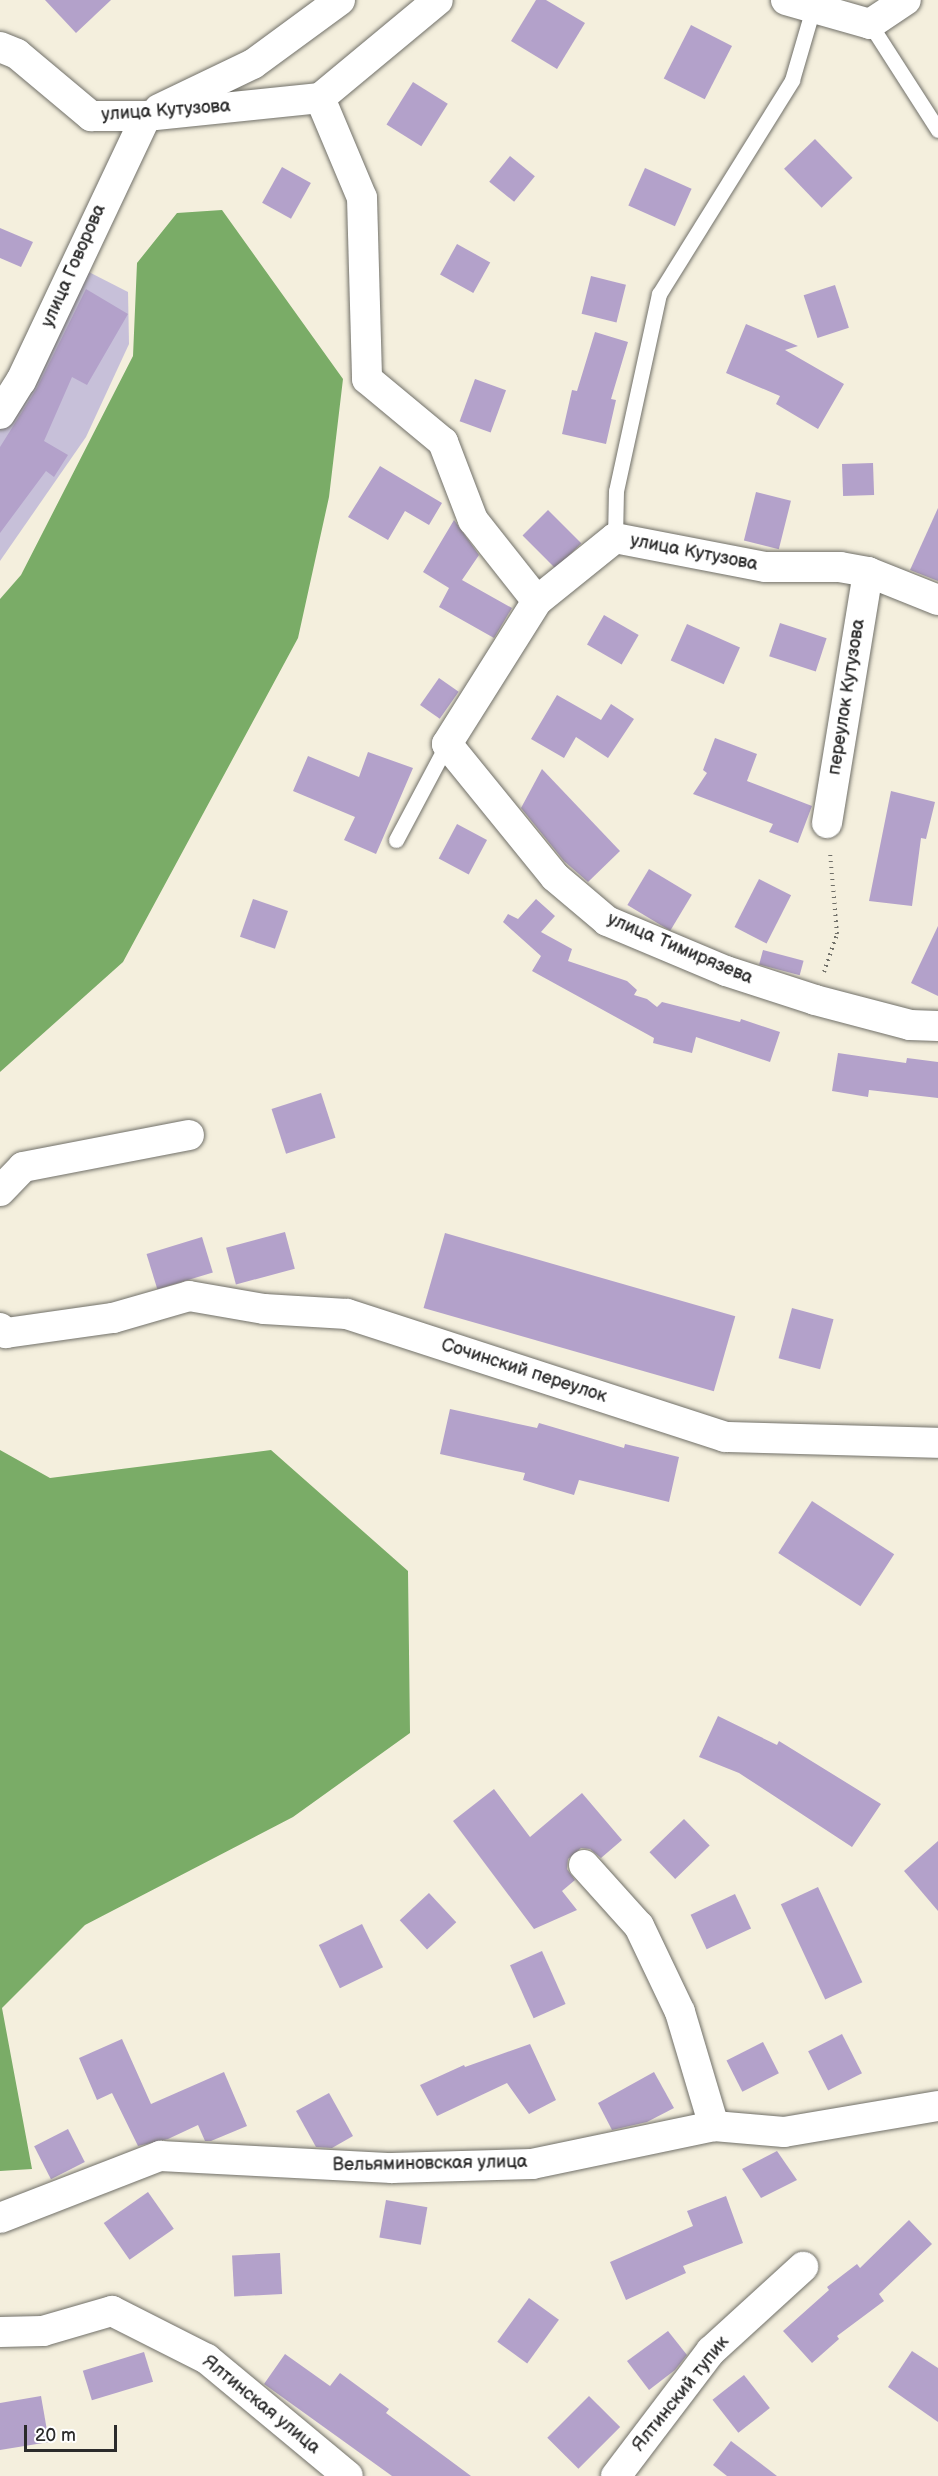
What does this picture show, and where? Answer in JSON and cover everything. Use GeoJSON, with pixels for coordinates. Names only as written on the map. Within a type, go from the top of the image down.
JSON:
{"type":"FeatureCollection","features":[{"type":"Feature","properties":{"kind":"street"},"geometry":{"type":"LineString","coordinates":[[146,116],[253,64],[340,0]]}},
{"type":"Feature","properties":{"kind":"street"},"geometry":{"type":"LineString","coordinates":[[438,0],[320,98],[362,198],[368,379],[443,442],[474,520],[537,601],[447,744]]}},
{"type":"Feature","properties":{"kind":"street"},"geometry":{"type":"LineString","coordinates":[[800,4],[870,24],[906,0]]}},
{"type":"Feature","properties":{"kind":"street","name":"улица Кутузова"},"geometry":{"type":"LineString","coordinates":[[0,47],[17,54],[91,116],[146,116],[320,98]]}},
{"type":"Feature","properties":{"kind":"street","name":"улица Говорова"},"geometry":{"type":"LineString","coordinates":[[0,414],[21,381],[146,116]]}},
{"type":"Feature","properties":{"kind":"street","name":"улица Кутузова"},"geometry":{"type":"LineString","coordinates":[[537,601],[615,538],[765,567],[840,567],[868,572],[938,600]]}},
{"type":"Feature","properties":{"kind":"street","name":"переулок Кутузова"},"geometry":{"type":"LineString","coordinates":[[827,823],[868,572]]}},
{"type":"Feature","properties":{"kind":"street","name":"улица Тимирязева"},"geometry":{"type":"LineString","coordinates":[[447,744],[555,876],[607,921],[726,971],[815,1000],[910,1025],[938,1026]]}},
{"type":"Feature","properties":{"kind":"street"},"geometry":{"type":"LineString","coordinates":[[0,1191],[23,1167],[189,1135]]}},
{"type":"Feature","properties":{"kind":"street","name":"Сочинский переулок"},"geometry":{"type":"LineString","coordinates":[[0,1328],[6,1334],[113,1318],[189,1296],[264,1310],[347,1314],[725,1437],[938,1443]]}},
{"type":"Feature","properties":{"kind":"street"},"geometry":{"type":"LineString","coordinates":[[584,1865],[639,1926],[680,2012],[714,2126]]}},
{"type":"Feature","properties":{"kind":"street","name":"Вельяминовская улица"},"geometry":{"type":"LineString","coordinates":[[0,2218],[70,2194],[160,2156],[392,2168],[532,2164],[714,2126],[784,2132],[938,2106]]}},
{"type":"Feature","properties":{"kind":"street","name":"Ялтинский тупик"},"geometry":{"type":"LineString","coordinates":[[616,2476],[711,2351],[802,2267]]}},
{"type":"Feature","properties":{"kind":"street","name":"Ялтинская улица"},"geometry":{"type":"LineString","coordinates":[[0,2332],[43,2331],[112,2311],[207,2359],[348,2476]]}},
{"type":"Feature","properties":{"kind":"lane"},"geometry":{"type":"LineString","coordinates":[[615,538],[616,491],[659,294],[792,80],[800,4]]}},
{"type":"Feature","properties":{"kind":"lane"},"geometry":{"type":"LineString","coordinates":[[870,24],[938,130]]}},
{"type":"Feature","properties":{"kind":"lane"},"geometry":{"type":"LineString","coordinates":[[396,840],[447,744]]}},
{"type":"Feature","properties":{"kind":"path"},"geometry":{"type":"LineString","coordinates":[[815,1000],[837,934],[827,823]]}},
{"type":"Feature","properties":{"kind":"shaded area"},"geometry":{"type":"Polygon","coordinates":[[[83,269],[128,292],[129,344],[86,437],[0,561],[0,425],[83,269]]]}},
{"type":"Feature","properties":{"kind":"green space"},"geometry":{"type":"Polygon","coordinates":[[[222,210],[343,379],[329,497],[298,638],[123,962],[0,1072],[0,599],[21,575],[133,356],[137,263],[177,213],[222,210]]]}},
{"type":"Feature","properties":{"kind":"green space"},"geometry":{"type":"Polygon","coordinates":[[[0,1450],[50,1478],[271,1450],[408,1571],[410,1733],[293,1817],[85,1925],[2,2008],[32,2169],[0,2171],[0,1450]]]}},
{"type":"Feature","properties":{"kind":"building"},"geometry":{"type":"Polygon","coordinates":[[[45,0],[111,0],[76,33],[45,0]]]}},
{"type":"Feature","properties":{"kind":"building"},"geometry":{"type":"Polygon","coordinates":[[[536,0],[546,0],[585,23],[557,69],[511,41],[536,0]]]}},
{"type":"Feature","properties":{"kind":"building"},"geometry":{"type":"Polygon","coordinates":[[[691,25],[732,46],[705,99],[664,78],[691,25]]]}},
{"type":"Feature","properties":{"kind":"building"},"geometry":{"type":"Polygon","coordinates":[[[413,82],[448,104],[421,146],[387,124],[413,82]]]}},
{"type":"Feature","properties":{"kind":"building"},"geometry":{"type":"Polygon","coordinates":[[[815,139],[853,178],[822,208],[784,169],[815,139]]]}},
{"type":"Feature","properties":{"kind":"building"},"geometry":{"type":"Polygon","coordinates":[[[510,156],[535,176],[514,202],[489,182],[510,156]]]}},
{"type":"Feature","properties":{"kind":"building"},"geometry":{"type":"Polygon","coordinates":[[[282,167],[311,183],[291,219],[262,203],[282,167]]]}},
{"type":"Feature","properties":{"kind":"building"},"geometry":{"type":"Polygon","coordinates":[[[645,168],[692,189],[675,226],[628,205],[645,168]]]}},
{"type":"Feature","properties":{"kind":"building"},"geometry":{"type":"Polygon","coordinates":[[[0,228],[33,242],[21,267],[0,258],[0,228]]]}},
{"type":"Feature","properties":{"kind":"building"},"geometry":{"type":"Polygon","coordinates":[[[457,244],[490,262],[473,293],[440,275],[457,244]]]}},
{"type":"Feature","properties":{"kind":"building"},"geometry":{"type":"Polygon","coordinates":[[[591,276],[626,285],[616,323],[582,314],[591,276]]]}},
{"type":"Feature","properties":{"kind":"building"},"geometry":{"type":"Polygon","coordinates":[[[835,285],[849,328],[818,338],[804,295],[835,285]]]}},
{"type":"Feature","properties":{"kind":"building"},"geometry":{"type":"Polygon","coordinates":[[[86,289],[128,314],[87,385],[72,377],[44,441],[68,455],[54,477],[46,471],[0,533],[0,447],[37,388],[86,289]]]}},
{"type":"Feature","properties":{"kind":"building"},"geometry":{"type":"Polygon","coordinates":[[[746,324],[798,346],[785,350],[844,384],[818,429],[776,404],[780,396],[726,373],[746,324]]]}},
{"type":"Feature","properties":{"kind":"building"},"geometry":{"type":"Polygon","coordinates":[[[595,332],[628,342],[611,399],[616,400],[606,444],[562,434],[572,390],[577,391],[595,332]]]}},
{"type":"Feature","properties":{"kind":"building"},"geometry":{"type":"Polygon","coordinates":[[[475,379],[506,390],[491,433],[460,421],[475,379]]]}},
{"type":"Feature","properties":{"kind":"building"},"geometry":{"type":"Polygon","coordinates":[[[873,463],[874,495],[843,496],[842,464],[873,463]]]}},
{"type":"Feature","properties":{"kind":"building"},"geometry":{"type":"Polygon","coordinates":[[[380,466],[442,503],[429,525],[405,511],[388,540],[348,517],[380,466]]]}},
{"type":"Feature","properties":{"kind":"building"},"geometry":{"type":"Polygon","coordinates":[[[756,492],[791,501],[779,549],[744,541],[756,492]]]}},
{"type":"Feature","properties":{"kind":"building"},"geometry":{"type":"Polygon","coordinates":[[[938,508],[938,581],[910,570],[938,508]]]}},
{"type":"Feature","properties":{"kind":"building"},"geometry":{"type":"Polygon","coordinates":[[[548,510],[581,543],[556,569],[523,535],[548,510]]]}},
{"type":"Feature","properties":{"kind":"building"},"geometry":{"type":"Polygon","coordinates":[[[454,520],[479,555],[462,580],[512,608],[494,638],[439,607],[449,588],[423,572],[454,520]]]}},
{"type":"Feature","properties":{"kind":"building"},"geometry":{"type":"Polygon","coordinates":[[[604,615],[639,635],[622,664],[587,644],[604,615]]]}},
{"type":"Feature","properties":{"kind":"building"},"geometry":{"type":"Polygon","coordinates":[[[780,623],[827,638],[816,671],[769,656],[780,623]]]}},
{"type":"Feature","properties":{"kind":"building"},"geometry":{"type":"Polygon","coordinates":[[[687,624],[740,648],[724,684],[671,661],[687,624]]]}},
{"type":"Feature","properties":{"kind":"building"},"geometry":{"type":"Polygon","coordinates":[[[439,678],[459,692],[440,719],[420,705],[439,678]]]}},
{"type":"Feature","properties":{"kind":"building"},"geometry":{"type":"Polygon","coordinates":[[[557,695],[601,720],[611,704],[634,719],[608,758],[576,737],[564,758],[531,739],[557,695]]]}},
{"type":"Feature","properties":{"kind":"building"},"geometry":{"type":"Polygon","coordinates":[[[715,738],[757,754],[747,781],[812,806],[798,843],[769,832],[773,824],[693,794],[707,773],[703,770],[715,738]]]}},
{"type":"Feature","properties":{"kind":"building"},"geometry":{"type":"Polygon","coordinates":[[[368,752],[413,768],[376,854],[344,840],[355,817],[293,791],[308,756],[359,777],[368,752]]]}},
{"type":"Feature","properties":{"kind":"building"},"geometry":{"type":"Polygon","coordinates":[[[542,769],[620,851],[588,882],[564,861],[521,808],[542,769]]]}},
{"type":"Feature","properties":{"kind":"building"},"geometry":{"type":"Polygon","coordinates":[[[891,791],[935,802],[926,839],[921,838],[912,906],[869,901],[891,791]]]}},
{"type":"Feature","properties":{"kind":"building"},"geometry":{"type":"Polygon","coordinates":[[[457,824],[487,840],[469,874],[439,858],[457,824]]]}},
{"type":"Feature","properties":{"kind":"building"},"geometry":{"type":"Polygon","coordinates":[[[649,869],[692,895],[670,931],[627,905],[649,869]]]}},
{"type":"Feature","properties":{"kind":"building"},"geometry":{"type":"Polygon","coordinates":[[[759,879],[791,895],[767,943],[734,927],[759,879]]]}},
{"type":"Feature","properties":{"kind":"building"},"geometry":{"type":"Polygon","coordinates":[[[253,899],[288,911],[275,949],[240,937],[253,899]]]}},
{"type":"Feature","properties":{"kind":"building"},"geometry":{"type":"Polygon","coordinates":[[[536,899],[555,916],[541,932],[572,949],[568,961],[627,981],[637,990],[634,995],[647,999],[657,1007],[662,1002],[740,1022],[741,1019],[780,1032],[770,1062],[696,1037],[692,1053],[653,1043],[654,1038],[532,971],[541,956],[503,922],[508,914],[518,919],[536,899]]]}},
{"type":"Feature","properties":{"kind":"building"},"geometry":{"type":"Polygon","coordinates":[[[938,926],[938,996],[911,983],[938,926]]]}},
{"type":"Feature","properties":{"kind":"building"},"geometry":{"type":"Polygon","coordinates":[[[763,950],[804,961],[800,975],[759,964],[763,950]]]}},
{"type":"Feature","properties":{"kind":"building"},"geometry":{"type":"Polygon","coordinates":[[[838,1053],[906,1063],[907,1058],[938,1062],[938,1098],[869,1090],[868,1097],[832,1091],[838,1053]]]}},
{"type":"Feature","properties":{"kind":"building"},"geometry":{"type":"Polygon","coordinates":[[[321,1093],[336,1138],[286,1154],[272,1109],[321,1093]]]}},
{"type":"Feature","properties":{"kind":"building"},"geometry":{"type":"Polygon","coordinates":[[[285,1232],[295,1269],[236,1284],[226,1248],[285,1232]]]}},
{"type":"Feature","properties":{"kind":"building"},"geometry":{"type":"Polygon","coordinates":[[[445,1233],[735,1316],[714,1391],[424,1308],[445,1233]]]}},
{"type":"Feature","properties":{"kind":"building"},"geometry":{"type":"Polygon","coordinates":[[[202,1237],[213,1272],[157,1289],[147,1254],[202,1237]]]}},
{"type":"Feature","properties":{"kind":"building"},"geometry":{"type":"Polygon","coordinates":[[[792,1308],[834,1319],[820,1369],[779,1358],[792,1308]]]}},
{"type":"Feature","properties":{"kind":"building"},"geometry":{"type":"Polygon","coordinates":[[[450,1409],[537,1428],[539,1423],[624,1448],[625,1444],[679,1457],[669,1502],[579,1480],[574,1495],[523,1480],[525,1473],[440,1454],[450,1409]]]}},
{"type":"Feature","properties":{"kind":"building"},"geometry":{"type":"Polygon","coordinates":[[[812,1501],[894,1554],[860,1606],[778,1553],[812,1501]]]}},
{"type":"Feature","properties":{"kind":"building"},"geometry":{"type":"Polygon","coordinates":[[[718,1716],[777,1745],[779,1741],[881,1804],[852,1847],[739,1773],[699,1757],[718,1716]]]}},
{"type":"Feature","properties":{"kind":"building"},"geometry":{"type":"Polygon","coordinates":[[[494,1789],[530,1837],[582,1793],[622,1840],[601,1858],[590,1849],[581,1848],[568,1859],[567,1869],[575,1880],[562,1891],[577,1910],[534,1929],[453,1821],[494,1789]]]}},
{"type":"Feature","properties":{"kind":"building"},"geometry":{"type":"Polygon","coordinates":[[[684,1819],[710,1846],[675,1879],[649,1852],[684,1819]]]}},
{"type":"Feature","properties":{"kind":"building"},"geometry":{"type":"Polygon","coordinates":[[[938,1841],[938,1911],[904,1871],[938,1841]]]}},
{"type":"Feature","properties":{"kind":"building"},"geometry":{"type":"Polygon","coordinates":[[[818,1887],[862,1982],[825,1999],[781,1904],[818,1887]]]}},
{"type":"Feature","properties":{"kind":"building"},"geometry":{"type":"Polygon","coordinates":[[[429,1893],[456,1922],[427,1950],[400,1920],[429,1893]]]}},
{"type":"Feature","properties":{"kind":"building"},"geometry":{"type":"Polygon","coordinates":[[[735,1894],[751,1928],[707,1949],[691,1915],[735,1894]]]}},
{"type":"Feature","properties":{"kind":"building"},"geometry":{"type":"Polygon","coordinates":[[[362,1924],[383,1967],[340,1988],[319,1945],[362,1924]]]}},
{"type":"Feature","properties":{"kind":"building"},"geometry":{"type":"Polygon","coordinates":[[[542,1951],[566,2004],[534,2018],[510,1965],[542,1951]]]}},
{"type":"Feature","properties":{"kind":"building"},"geometry":{"type":"Polygon","coordinates":[[[842,2034],[862,2073],[828,2090],[808,2051],[842,2034]]]}},
{"type":"Feature","properties":{"kind":"building"},"geometry":{"type":"Polygon","coordinates":[[[122,2039],[151,2104],[224,2072],[247,2126],[211,2141],[205,2141],[198,2125],[168,2139],[138,2146],[112,2093],[97,2100],[79,2058],[122,2039]]]}},
{"type":"Feature","properties":{"kind":"building"},"geometry":{"type":"Polygon","coordinates":[[[763,2042],[779,2073],[742,2092],[726,2061],[763,2042]]]}},
{"type":"Feature","properties":{"kind":"building"},"geometry":{"type":"Polygon","coordinates":[[[530,2044],[556,2100],[529,2114],[507,2083],[437,2116],[420,2085],[464,2065],[465,2067],[530,2044]]]}},
{"type":"Feature","properties":{"kind":"building"},"geometry":{"type":"Polygon","coordinates":[[[654,2072],[674,2108],[647,2122],[612,2130],[598,2103],[654,2072]]]}},
{"type":"Feature","properties":{"kind":"building"},"geometry":{"type":"Polygon","coordinates":[[[329,2093],[353,2136],[332,2148],[316,2147],[296,2111],[329,2093]]]}},
{"type":"Feature","properties":{"kind":"building"},"geometry":{"type":"Polygon","coordinates":[[[68,2129],[85,2162],[51,2179],[34,2146],[68,2129]]]}},
{"type":"Feature","properties":{"kind":"building"},"geometry":{"type":"Polygon","coordinates":[[[777,2151],[797,2180],[761,2198],[742,2169],[777,2151]]]}},
{"type":"Feature","properties":{"kind":"building"},"geometry":{"type":"Polygon","coordinates":[[[148,2192],[174,2229],[130,2260],[104,2223],[148,2192]]]}},
{"type":"Feature","properties":{"kind":"building"},"geometry":{"type":"Polygon","coordinates":[[[726,2196],[743,2243],[683,2266],[686,2273],[626,2300],[610,2262],[693,2226],[687,2211],[726,2196]]]}},
{"type":"Feature","properties":{"kind":"building"},"geometry":{"type":"Polygon","coordinates":[[[386,2200],[427,2207],[421,2245],[379,2237],[386,2200]]]}},
{"type":"Feature","properties":{"kind":"building"},"geometry":{"type":"Polygon","coordinates":[[[909,2220],[932,2244],[879,2294],[884,2301],[837,2336],[839,2339],[812,2363],[783,2331],[829,2290],[827,2287],[857,2264],[860,2268],[909,2220]]]}},
{"type":"Feature","properties":{"kind":"building"},"geometry":{"type":"Polygon","coordinates":[[[280,2253],[282,2294],[234,2296],[232,2256],[280,2253]]]}},
{"type":"Feature","properties":{"kind":"building"},"geometry":{"type":"Polygon","coordinates":[[[529,2298],[559,2320],[527,2363],[497,2342],[529,2298]]]}},
{"type":"Feature","properties":{"kind":"building"},"geometry":{"type":"Polygon","coordinates":[[[668,2331],[687,2355],[675,2370],[649,2390],[627,2361],[668,2331]]]}},
{"type":"Feature","properties":{"kind":"building"},"geometry":{"type":"Polygon","coordinates":[[[912,2351],[938,2368],[938,2422],[888,2387],[912,2351]]]}},
{"type":"Feature","properties":{"kind":"building"},"geometry":{"type":"Polygon","coordinates":[[[144,2352],[153,2382],[92,2400],[83,2371],[144,2352]]]}},
{"type":"Feature","properties":{"kind":"building"},"geometry":{"type":"Polygon","coordinates":[[[285,2354],[330,2386],[340,2373],[389,2409],[386,2413],[471,2476],[392,2476],[264,2384],[285,2354]]]}},
{"type":"Feature","properties":{"kind":"building"},"geometry":{"type":"Polygon","coordinates":[[[744,2375],[770,2408],[738,2433],[712,2400],[744,2375]]]}},
{"type":"Feature","properties":{"kind":"building"},"geometry":{"type":"Polygon","coordinates":[[[41,2396],[49,2442],[0,2450],[0,2403],[41,2396]]]}},
{"type":"Feature","properties":{"kind":"building"},"geometry":{"type":"Polygon","coordinates":[[[589,2396],[620,2427],[578,2469],[547,2438],[589,2396]]]}},
{"type":"Feature","properties":{"kind":"building"},"geometry":{"type":"Polygon","coordinates":[[[731,2441],[777,2476],[727,2476],[713,2465],[731,2441]]]}}]}
